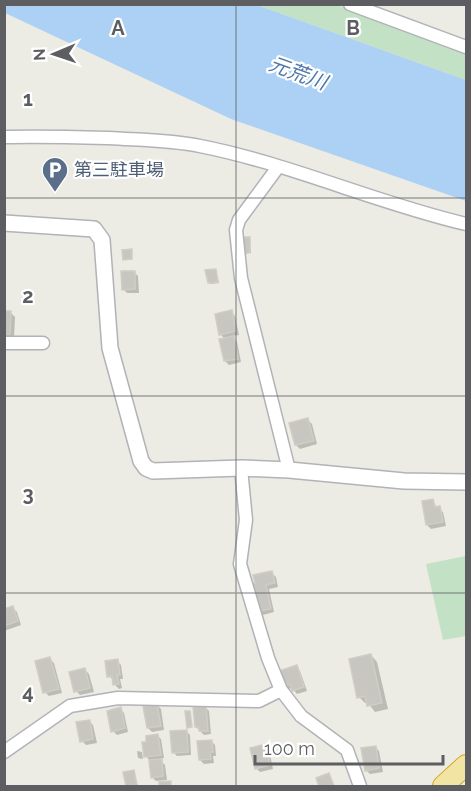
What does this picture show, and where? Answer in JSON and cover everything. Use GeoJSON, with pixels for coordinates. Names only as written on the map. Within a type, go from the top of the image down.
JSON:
{"type":"FeatureCollection","features":[{"type":"Feature","properties":{"kind":"highway"},"geometry":{"type":"LineString","coordinates":[[443,786],[466,765]]}},
{"type":"Feature","properties":{"kind":"street"},"geometry":{"type":"LineString","coordinates":[[356,6],[466,47]]}},
{"type":"Feature","properties":{"kind":"street"},"geometry":{"type":"LineString","coordinates":[[4,136],[136,140],[199,146],[278,167],[466,224]]}},
{"type":"Feature","properties":{"kind":"street"},"geometry":{"type":"LineString","coordinates":[[278,167],[239,220],[236,230],[241,278],[289,470]]}},
{"type":"Feature","properties":{"kind":"street"},"geometry":{"type":"LineString","coordinates":[[4,223],[94,229],[99,234],[102,240],[111,348],[141,461],[146,468],[153,471],[241,468],[289,470],[404,481],[466,482]]}},
{"type":"Feature","properties":{"kind":"street"},"geometry":{"type":"LineString","coordinates":[[4,343],[43,343]]}},
{"type":"Feature","properties":{"kind":"street"},"geometry":{"type":"LineString","coordinates":[[241,468],[246,520],[240,564],[268,658],[280,690],[301,716],[347,750],[360,786]]}},
{"type":"Feature","properties":{"kind":"street"},"geometry":{"type":"LineString","coordinates":[[4,752],[70,706],[118,698],[260,700],[280,690]]}},
{"type":"Feature","properties":{"kind":"green space"},"geometry":{"type":"Polygon","coordinates":[[[257,5],[336,5],[466,47],[466,80],[257,5]]]}},
{"type":"Feature","properties":{"kind":"green space"},"geometry":{"type":"Polygon","coordinates":[[[466,556],[466,636],[443,640],[426,564],[466,556]]]}},
{"type":"Feature","properties":{"kind":"water","name":"元荒川"},"geometry":{"type":"Polygon","coordinates":[[[5,4],[257,5],[466,80],[466,201],[231,119],[5,13],[5,4]]]}},
{"type":"Feature","properties":{"kind":"building"},"geometry":{"type":"Polygon","coordinates":[[[242,237],[250,237],[250,252],[243,253],[242,237]]]}},
{"type":"Feature","properties":{"kind":"building"},"geometry":{"type":"Polygon","coordinates":[[[132,249],[132,259],[123,260],[122,250],[132,249]]]}},
{"type":"Feature","properties":{"kind":"building"},"geometry":{"type":"Polygon","coordinates":[[[216,269],[218,282],[208,283],[205,270],[216,269]]]}},
{"type":"Feature","properties":{"kind":"building"},"geometry":{"type":"Polygon","coordinates":[[[121,271],[135,271],[135,289],[122,290],[121,271]]]}},
{"type":"Feature","properties":{"kind":"building"},"geometry":{"type":"Polygon","coordinates":[[[232,310],[236,331],[219,335],[215,314],[232,310]]]}},
{"type":"Feature","properties":{"kind":"building"},"geometry":{"type":"Polygon","coordinates":[[[4,311],[11,311],[10,334],[4,334],[4,311]]]}},
{"type":"Feature","properties":{"kind":"building"},"geometry":{"type":"Polygon","coordinates":[[[234,336],[238,359],[224,361],[219,339],[234,336]]]}},
{"type":"Feature","properties":{"kind":"building"},"geometry":{"type":"Polygon","coordinates":[[[308,418],[314,441],[295,445],[289,423],[308,418]]]}},
{"type":"Feature","properties":{"kind":"building"},"geometry":{"type":"Polygon","coordinates":[[[433,499],[435,507],[440,506],[443,522],[426,525],[422,501],[433,499]]]}},
{"type":"Feature","properties":{"kind":"building"},"geometry":{"type":"Polygon","coordinates":[[[272,571],[275,583],[266,585],[271,609],[258,611],[252,584],[255,583],[253,575],[272,571]]]}},
{"type":"Feature","properties":{"kind":"building"},"geometry":{"type":"Polygon","coordinates":[[[13,606],[18,621],[4,626],[4,609],[13,606]]]}},
{"type":"Feature","properties":{"kind":"building"},"geometry":{"type":"Polygon","coordinates":[[[371,654],[382,703],[367,706],[365,696],[357,698],[349,659],[371,654]]]}},
{"type":"Feature","properties":{"kind":"building"},"geometry":{"type":"Polygon","coordinates":[[[50,657],[59,689],[43,693],[35,661],[50,657]]]}},
{"type":"Feature","properties":{"kind":"building"},"geometry":{"type":"Polygon","coordinates":[[[118,659],[119,684],[113,685],[112,676],[107,677],[105,661],[118,659]]]}},
{"type":"Feature","properties":{"kind":"building"},"geometry":{"type":"Polygon","coordinates":[[[297,665],[304,687],[292,691],[290,684],[284,686],[279,671],[297,665]]]}},
{"type":"Feature","properties":{"kind":"building"},"geometry":{"type":"Polygon","coordinates":[[[85,668],[90,688],[74,692],[69,672],[85,668]]]}},
{"type":"Feature","properties":{"kind":"building"},"geometry":{"type":"Polygon","coordinates":[[[157,704],[161,726],[147,728],[143,706],[157,704]]]}},
{"type":"Feature","properties":{"kind":"building"},"geometry":{"type":"Polygon","coordinates":[[[206,705],[208,731],[199,731],[199,727],[195,727],[193,706],[206,705]]]}},
{"type":"Feature","properties":{"kind":"building"},"geometry":{"type":"Polygon","coordinates":[[[121,707],[125,728],[111,732],[107,711],[121,707]]]}},
{"type":"Feature","properties":{"kind":"building"},"geometry":{"type":"Polygon","coordinates":[[[185,711],[190,711],[192,727],[187,728],[185,711]]]}},
{"type":"Feature","properties":{"kind":"building"},"geometry":{"type":"Polygon","coordinates":[[[90,720],[93,739],[80,742],[76,722],[90,720]]]}},
{"type":"Feature","properties":{"kind":"building"},"geometry":{"type":"Polygon","coordinates":[[[187,730],[188,752],[172,753],[170,731],[187,730]]]}},
{"type":"Feature","properties":{"kind":"building"},"geometry":{"type":"Polygon","coordinates":[[[158,734],[161,755],[144,757],[142,742],[146,742],[146,736],[158,734]]]}},
{"type":"Feature","properties":{"kind":"building"},"geometry":{"type":"Polygon","coordinates":[[[212,740],[211,759],[199,760],[197,741],[212,740]]]}},
{"type":"Feature","properties":{"kind":"building"},"geometry":{"type":"Polygon","coordinates":[[[266,744],[270,765],[255,769],[250,748],[266,744]]]}},
{"type":"Feature","properties":{"kind":"building"},"geometry":{"type":"Polygon","coordinates":[[[376,746],[379,768],[365,771],[361,748],[376,746]]]}},
{"type":"Feature","properties":{"kind":"building"},"geometry":{"type":"Polygon","coordinates":[[[162,759],[163,776],[151,778],[149,760],[162,759]]]}},
{"type":"Feature","properties":{"kind":"building"},"geometry":{"type":"Polygon","coordinates":[[[134,770],[137,785],[126,786],[123,772],[134,770]]]}},
{"type":"Feature","properties":{"kind":"building"},"geometry":{"type":"Polygon","coordinates":[[[329,773],[334,786],[319,786],[316,778],[329,773]]]}},
{"type":"Feature","properties":{"kind":"building"},"geometry":{"type":"Polygon","coordinates":[[[171,781],[171,786],[159,786],[159,782],[171,781]]]}},
{"type":"Feature","properties":{"kind":"place","name":"第三駐車場"},"geometry":{"type":"Point","coordinates":[55,193]}}]}
